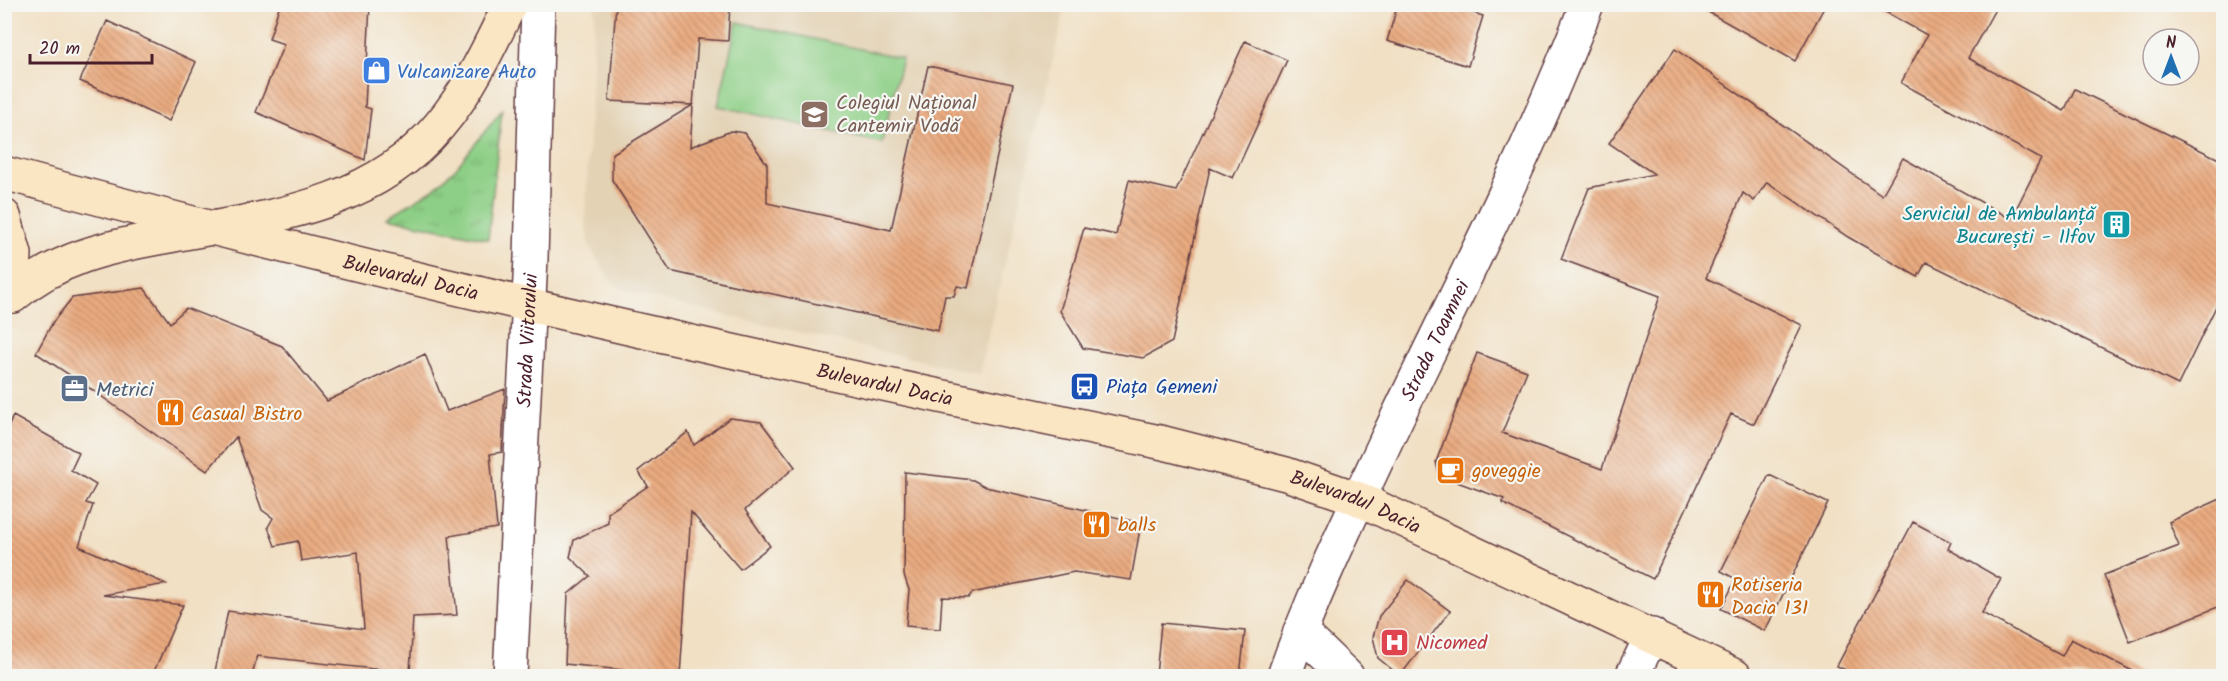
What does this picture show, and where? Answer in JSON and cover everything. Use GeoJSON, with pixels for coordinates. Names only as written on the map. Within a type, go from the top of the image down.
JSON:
{"type":"FeatureCollection","features":[{"type":"Feature","properties":{"kind":"main road"},"geometry":{"type":"LineString","coordinates":[[4,216],[15,254],[13,296],[43,273],[83,255],[310,208],[347,195],[381,176],[439,126],[473,75],[505,7]]}},
{"type":"Feature","properties":{"kind":"main road","name":"Bulevardul Dacia"},"geometry":{"type":"LineString","coordinates":[[4,173],[207,228],[528,305],[1164,443],[1286,474],[1359,499],[1735,676]]}},
{"type":"Feature","properties":{"kind":"street","name":"Strada Viitorului"},"geometry":{"type":"LineString","coordinates":[[510,676],[528,305],[538,4]]}},
{"type":"Feature","properties":{"kind":"street","name":"Strada Toamnei"},"geometry":{"type":"LineString","coordinates":[[1284,676],[1300,632],[1359,499],[1512,176],[1587,4]]}},
{"type":"Feature","properties":{"kind":"street"},"geometry":{"type":"LineString","coordinates":[[1300,632],[1347,676]]}},
{"type":"Feature","properties":{"kind":"street"},"geometry":{"type":"LineString","coordinates":[[1632,676],[1652,635]]}},
{"type":"Feature","properties":{"kind":"shaded area","name":"Colegiul Național Cantemir Vodă"},"geometry":{"type":"Polygon","coordinates":[[[595,5],[1066,5],[979,374],[631,293],[612,282],[589,246],[585,223],[595,5]]]}},
{"type":"Feature","properties":{"kind":"green space"},"geometry":{"type":"Polygon","coordinates":[[[737,22],[902,58],[882,143],[718,106],[737,22]]]}},
{"type":"Feature","properties":{"kind":"green space"},"geometry":{"type":"Polygon","coordinates":[[[502,110],[488,239],[387,218],[432,190],[456,168],[502,110]]]}},
{"type":"Feature","properties":{"kind":"building"},"geometry":{"type":"Polygon","coordinates":[[[280,4],[370,4],[365,107],[371,109],[365,160],[256,112],[284,44],[269,39],[280,4]]]}},
{"type":"Feature","properties":{"kind":"building"},"geometry":{"type":"Polygon","coordinates":[[[616,4],[730,4],[728,41],[698,39],[690,147],[731,131],[745,133],[767,164],[767,203],[891,230],[928,66],[1013,84],[968,288],[957,286],[954,296],[945,296],[938,331],[670,271],[612,180],[612,154],[693,105],[609,101],[616,4]]]}},
{"type":"Feature","properties":{"kind":"building"},"geometry":{"type":"Polygon","coordinates":[[[1398,4],[1446,4],[1483,16],[1468,66],[1387,41],[1398,4]]]}},
{"type":"Feature","properties":{"kind":"building"},"geometry":{"type":"Polygon","coordinates":[[[1694,4],[1826,4],[1795,61],[1694,4]]]}},
{"type":"Feature","properties":{"kind":"building"},"geometry":{"type":"Polygon","coordinates":[[[1871,4],[1998,4],[1968,58],[2064,111],[2075,89],[2223,161],[2223,292],[2178,385],[1926,262],[1918,277],[1848,237],[1767,182],[1754,201],[1743,193],[1706,278],[1802,325],[1754,424],[1731,414],[1653,579],[1502,503],[1504,499],[1440,476],[1436,462],[1477,353],[1527,371],[1502,433],[1602,469],[1660,296],[1561,259],[1589,188],[1654,174],[1609,143],[1675,49],[1882,195],[1903,158],[2011,219],[2041,159],[1901,83],[1927,35],[1871,4]]]}},
{"type":"Feature","properties":{"kind":"building"},"geometry":{"type":"Polygon","coordinates":[[[107,21],[196,62],[169,121],[80,81],[107,21]]]}},
{"type":"Feature","properties":{"kind":"building"},"geometry":{"type":"Polygon","coordinates":[[[1245,41],[1287,60],[1233,178],[1210,168],[1172,342],[1143,358],[1083,348],[1060,311],[1084,228],[1116,235],[1129,180],[1176,191],[1245,41]]]}},
{"type":"Feature","properties":{"kind":"building"},"geometry":{"type":"Polygon","coordinates":[[[144,288],[170,323],[186,308],[282,346],[327,401],[425,354],[447,411],[505,389],[502,452],[490,454],[497,528],[449,536],[457,615],[413,617],[410,673],[257,656],[252,676],[214,676],[228,611],[364,629],[358,552],[301,561],[298,541],[275,546],[268,527],[273,518],[262,510],[236,437],[207,471],[36,353],[53,322],[72,298],[144,288]]]}},
{"type":"Feature","properties":{"kind":"building"},"geometry":{"type":"Polygon","coordinates":[[[13,416],[79,453],[71,470],[96,485],[86,503],[93,505],[79,546],[166,584],[103,595],[183,605],[152,676],[4,676],[4,437],[13,416]]]}},
{"type":"Feature","properties":{"kind":"building"},"geometry":{"type":"Polygon","coordinates":[[[730,418],[761,422],[795,467],[745,510],[770,546],[740,569],[691,512],[680,676],[565,664],[568,594],[590,576],[570,557],[574,540],[608,523],[608,513],[648,486],[638,471],[688,432],[694,445],[730,418]]]}},
{"type":"Feature","properties":{"kind":"building"},"geometry":{"type":"Polygon","coordinates":[[[905,472],[973,480],[986,487],[1141,523],[1131,580],[1074,572],[972,593],[968,598],[942,597],[940,629],[906,626],[909,590],[904,575],[905,472]]]}},
{"type":"Feature","properties":{"kind":"building"},"geometry":{"type":"Polygon","coordinates":[[[1769,475],[1828,503],[1765,631],[1721,609],[1736,579],[1721,571],[1769,475]]]}},
{"type":"Feature","properties":{"kind":"building"},"geometry":{"type":"Polygon","coordinates":[[[2223,498],[2223,605],[2130,642],[2104,575],[2179,546],[2169,522],[2223,498]]]}},
{"type":"Feature","properties":{"kind":"building"},"geometry":{"type":"Polygon","coordinates":[[[1913,522],[1951,542],[1948,549],[2001,579],[1982,613],[2062,656],[2071,639],[2142,676],[1858,676],[1837,666],[1913,522]]]}},
{"type":"Feature","properties":{"kind":"building"},"geometry":{"type":"Polygon","coordinates":[[[1408,580],[1450,611],[1400,676],[1378,658],[1373,637],[1379,616],[1408,580]]]}},
{"type":"Feature","properties":{"kind":"building"},"geometry":{"type":"Polygon","coordinates":[[[1161,623],[1245,631],[1240,676],[1156,676],[1161,623]]]}},
{"type":"Feature","properties":{"kind":"place","name":"Vulcanizare Auto"},"geometry":{"type":"Point","coordinates":[376,71]}},
{"type":"Feature","properties":{"kind":"place","name":"Colegiul Național Cantemir Vodă"},"geometry":{"type":"Point","coordinates":[815,114]}},
{"type":"Feature","properties":{"kind":"place","name":"Serviciul de Ambulanță București - Ilfov"},"geometry":{"type":"Point","coordinates":[2116,224]}},
{"type":"Feature","properties":{"kind":"place","name":"Piața Gemeni"},"geometry":{"type":"Point","coordinates":[1085,386]}},
{"type":"Feature","properties":{"kind":"place","name":"Metrici"},"geometry":{"type":"Point","coordinates":[75,389]}},
{"type":"Feature","properties":{"kind":"place","name":"Casual Bistro"},"geometry":{"type":"Point","coordinates":[170,413]}},
{"type":"Feature","properties":{"kind":"place","name":"goveggie"},"geometry":{"type":"Point","coordinates":[1451,470]}},
{"type":"Feature","properties":{"kind":"place","name":"balls"},"geometry":{"type":"Point","coordinates":[1097,524]}},
{"type":"Feature","properties":{"kind":"place","name":"Rotiseria Dacia 131"},"geometry":{"type":"Point","coordinates":[1710,595]}},
{"type":"Feature","properties":{"kind":"place","name":"Nicomed"},"geometry":{"type":"Point","coordinates":[1395,642]}}]}
